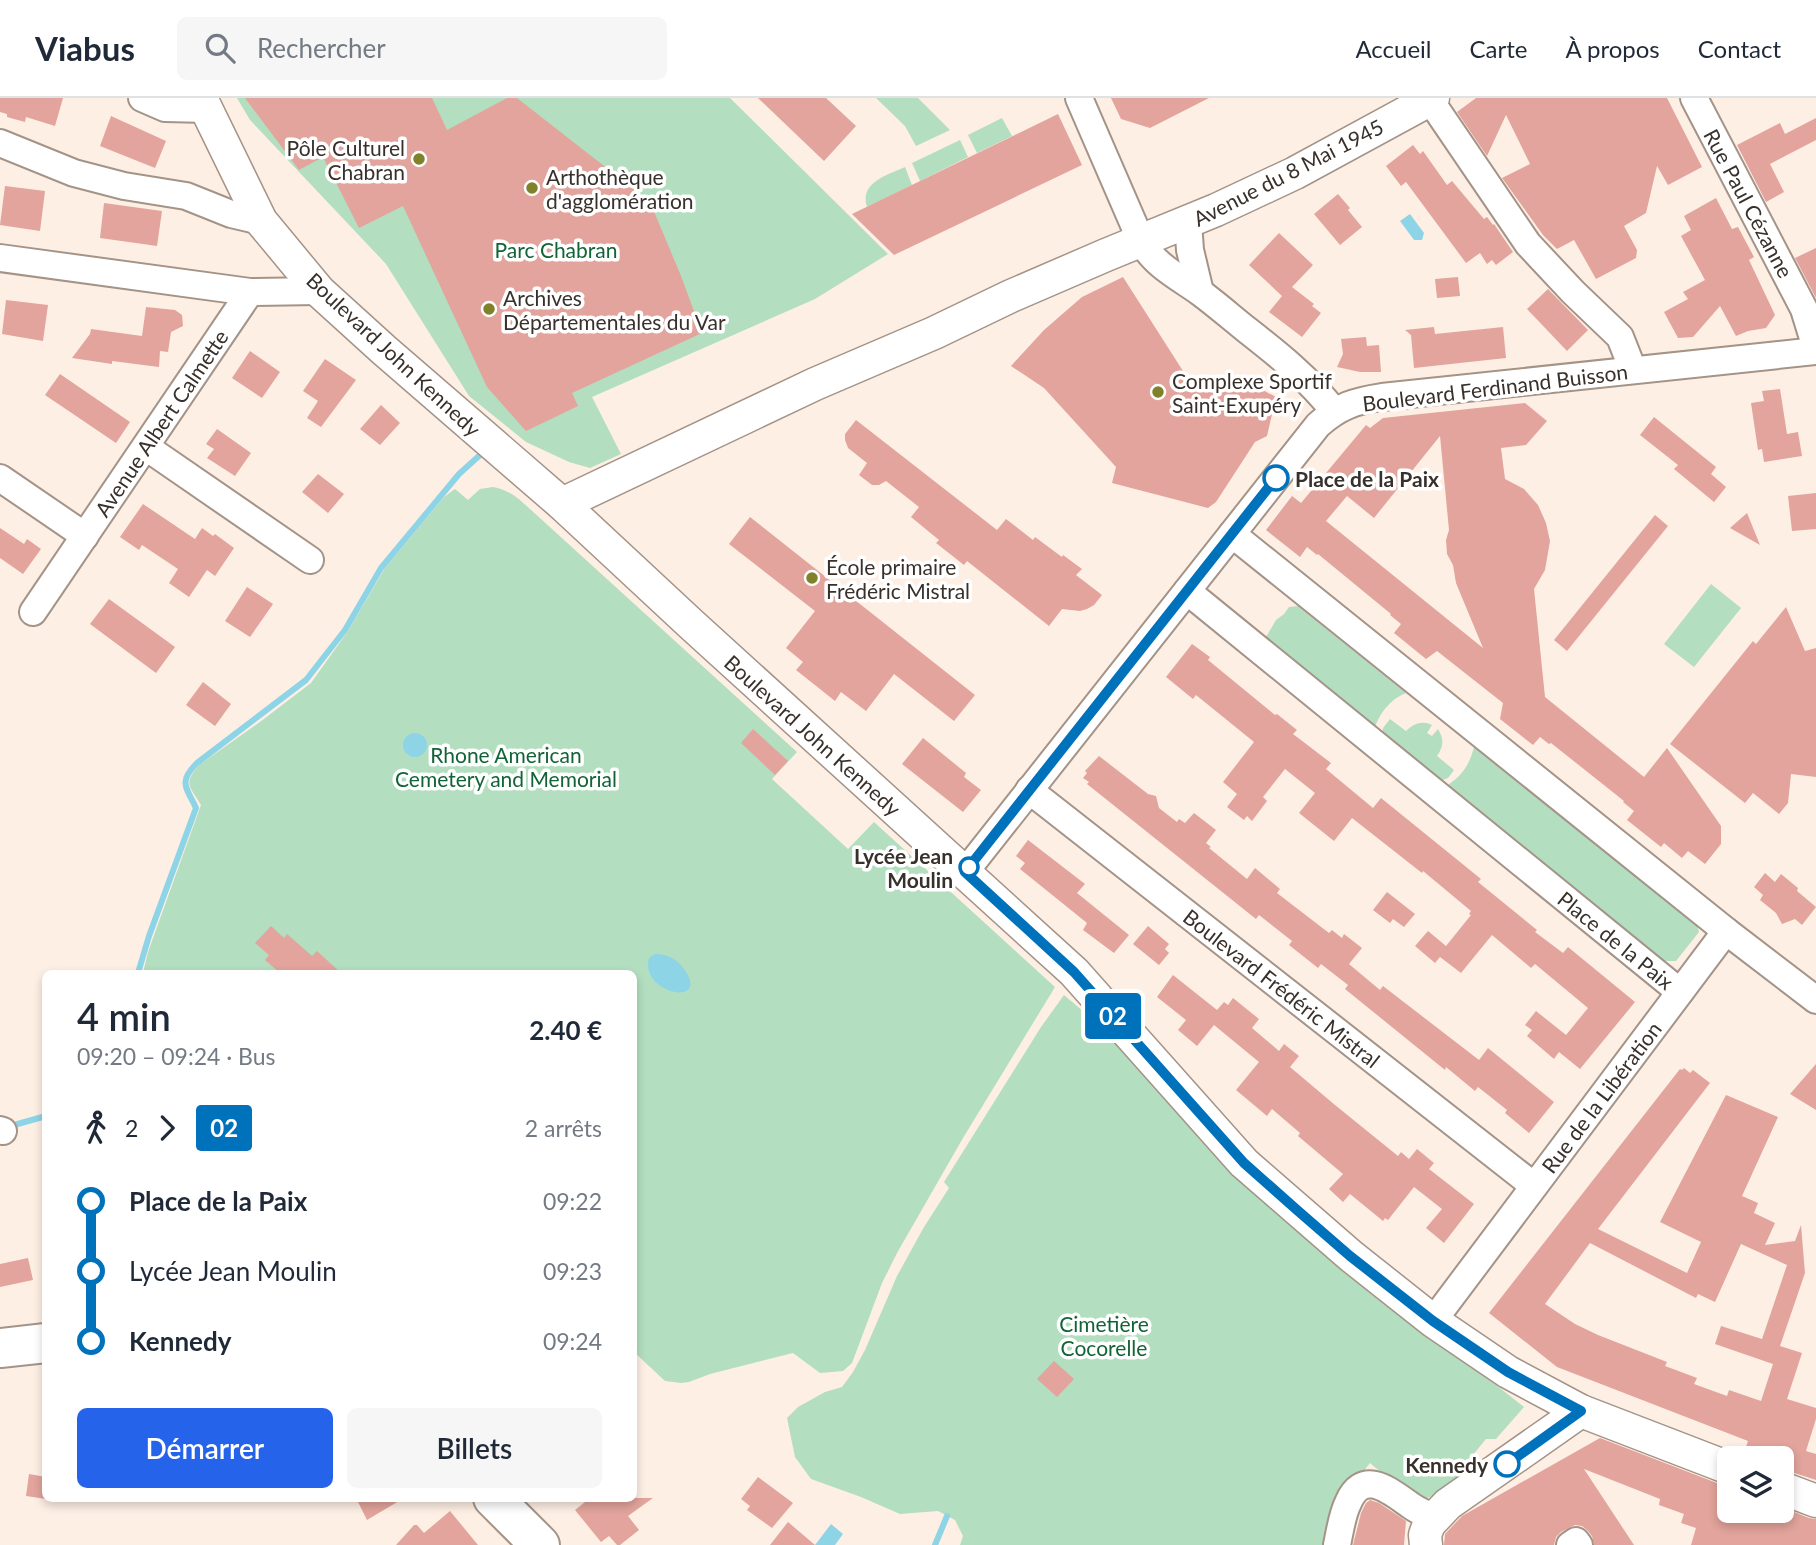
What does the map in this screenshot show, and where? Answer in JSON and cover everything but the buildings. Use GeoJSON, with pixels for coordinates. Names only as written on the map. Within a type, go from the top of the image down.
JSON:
{"type":"FeatureCollection","features":[{"type":"Feature","properties":{"kind":"main road"},"geometry":{"type":"LineString","coordinates":[[0,1348],[42,1343]]}},
{"type":"Feature","properties":{"kind":"main road"},"geometry":{"type":"LineString","coordinates":[[497,1502],[540,1545]]}},
{"type":"Feature","properties":{"kind":"street"},"geometry":{"type":"LineString","coordinates":[[142,98],[165,108],[204,104]]}},
{"type":"Feature","properties":{"kind":"street"},"geometry":{"type":"LineString","coordinates":[[1079,98],[1145,249],[1164,268],[1200,292],[1291,365],[1334,411]]}},
{"type":"Feature","properties":{"kind":"street","name":"Rue Paul Cézanne"},"geometry":{"type":"LineString","coordinates":[[1694,98],[1804,309],[1816,349]]}},
{"type":"Feature","properties":{"kind":"street"},"geometry":{"type":"LineString","coordinates":[[1431,99],[1528,244],[1619,337],[1633,370]]}},
{"type":"Feature","properties":{"kind":"street","name":"Avenue du 8 Mai 1945"},"geometry":{"type":"LineString","coordinates":[[562,504],[814,384],[1295,173],[1431,99]]}},
{"type":"Feature","properties":{"kind":"street","name":"Boulevard John Kennedy"},"geometry":{"type":"LineString","coordinates":[[204,104],[257,212],[319,291],[562,504],[1074,972],[1244,1163],[1350,1256],[1433,1321],[1508,1372],[1581,1411],[1717,1463]]}},
{"type":"Feature","properties":{"kind":"street"},"geometry":{"type":"LineString","coordinates":[[0,143],[74,173],[124,186],[186,196],[231,214],[257,212]]}},
{"type":"Feature","properties":{"kind":"street"},"geometry":{"type":"LineString","coordinates":[[1188,222],[1190,250],[1200,292]]}},
{"type":"Feature","properties":{"kind":"street"},"geometry":{"type":"LineString","coordinates":[[0,258],[250,292],[319,291]]}},
{"type":"Feature","properties":{"kind":"street","name":"Avenue Albert Calmette"},"geometry":{"type":"LineString","coordinates":[[33,612],[250,292]]}},
{"type":"Feature","properties":{"kind":"street","name":"Boulevard Ferdinand Buisson"},"geometry":{"type":"LineString","coordinates":[[1232,534],[1318,425],[1334,411],[1363,400],[1816,349]]}},
{"type":"Feature","properties":{"kind":"street"},"geometry":{"type":"LineString","coordinates":[[146,447],[310,560]]}},
{"type":"Feature","properties":{"kind":"street"},"geometry":{"type":"LineString","coordinates":[[0,478],[85,536]]}},
{"type":"Feature","properties":{"kind":"street"},"geometry":{"type":"LineString","coordinates":[[965,872],[1232,534],[1726,931],[1816,1000]]}},
{"type":"Feature","properties":{"kind":"street","name":"Place de la Paix"},"geometry":{"type":"LineString","coordinates":[[1187,591],[1679,992]]}},
{"type":"Feature","properties":{"kind":"street","name":"Boulevard Frédéric Mistral"},"geometry":{"type":"LineString","coordinates":[[1029,790],[1534,1186]]}},
{"type":"Feature","properties":{"kind":"street","name":"Rue de la Libération"},"geometry":{"type":"LineString","coordinates":[[1433,1321],[1726,931]]}},
{"type":"Feature","properties":{"kind":"street"},"geometry":{"type":"LineString","coordinates":[[1337,1545],[1347,1503],[1361,1486],[1381,1486],[1436,1522],[1581,1411]]}},
{"type":"Feature","properties":{"kind":"street"},"geometry":{"type":"LineString","coordinates":[[1794,1493],[1816,1501]]}},
{"type":"Feature","properties":{"kind":"street"},"geometry":{"type":"LineString","coordinates":[[1570,1545],[1576,1541],[1579,1545]]}},
{"type":"Feature","properties":{"kind":"green space","name":"Parc Chabran"},"geometry":{"type":"Polygon","coordinates":[[[237,98],[730,98],[888,254],[815,299],[592,397],[621,454],[590,468],[569,462],[526,442],[469,396],[386,264],[250,120],[237,98]]]}},
{"type":"Feature","properties":{"kind":"green space"},"geometry":{"type":"Polygon","coordinates":[[[876,98],[918,98],[950,130],[916,146],[905,126],[876,98]]]}},
{"type":"Feature","properties":{"kind":"green space"},"geometry":{"type":"Polygon","coordinates":[[[1002,118],[1012,136],[977,153],[968,135],[1002,118]]]}},
{"type":"Feature","properties":{"kind":"green space"},"geometry":{"type":"Polygon","coordinates":[[[960,140],[968,157],[920,181],[912,163],[960,140]]]}},
{"type":"Feature","properties":{"kind":"green space"},"geometry":{"type":"Polygon","coordinates":[[[905,167],[912,185],[867,207],[867,191],[871,185],[905,167]]]}},
{"type":"Feature","properties":{"kind":"green space","name":"Rhone American Cemetery and Memorial"},"geometry":{"type":"Polygon","coordinates":[[[499,488],[521,501],[797,752],[772,779],[848,849],[874,822],[1055,987],[897,1253],[882,1283],[852,1363],[843,1371],[820,1373],[793,1353],[681,1383],[665,1381],[637,1355],[637,970],[144,970],[201,805],[189,781],[194,771],[311,683],[348,631],[385,568],[444,497],[455,489],[468,500],[480,489],[499,488]]]}},
{"type":"Feature","properties":{"kind":"green space"},"geometry":{"type":"Polygon","coordinates":[[[1711,584],[1741,608],[1694,667],[1664,644],[1711,584]]]}},
{"type":"Feature","properties":{"kind":"green space"},"geometry":{"type":"Polygon","coordinates":[[[1298,606],[1406,693],[1386,708],[1374,730],[1269,645],[1266,637],[1276,620],[1289,607],[1298,606]]]}},
{"type":"Feature","properties":{"kind":"green space"},"geometry":{"type":"Polygon","coordinates":[[[1390,719],[1406,731],[1421,723],[1432,725],[1427,733],[1432,736],[1438,729],[1442,743],[1437,756],[1454,770],[1448,778],[1440,781],[1382,736],[1383,728],[1390,719]]]}},
{"type":"Feature","properties":{"kind":"green space"},"geometry":{"type":"Polygon","coordinates":[[[1474,747],[1696,921],[1699,932],[1676,961],[1660,961],[1445,787],[1464,770],[1474,747]]]}},
{"type":"Feature","properties":{"kind":"green space","name":"Cimetière Cocorelle"},"geometry":{"type":"Polygon","coordinates":[[[1064,995],[1084,1012],[1098,1013],[1435,1337],[1524,1407],[1496,1439],[1486,1439],[1458,1473],[1461,1486],[1416,1502],[1370,1463],[1342,1498],[1331,1545],[960,1545],[963,1536],[955,1520],[938,1511],[900,1514],[811,1479],[795,1457],[787,1418],[798,1407],[825,1392],[842,1387],[853,1372],[897,1276],[949,1188],[944,1182],[1064,995]]]}},
{"type":"Feature","properties":{"kind":"water"},"geometry":{"type":"Polygon","coordinates":[[[1410,214],[1424,233],[1422,240],[1414,240],[1400,221],[1410,214]]]}},
{"type":"Feature","properties":{"kind":"water"},"geometry":{"type":"Polygon","coordinates":[[[415,733],[424,736],[427,745],[424,754],[415,757],[406,754],[403,745],[406,736],[415,733]]]}},
{"type":"Feature","properties":{"kind":"water"},"geometry":{"type":"Polygon","coordinates":[[[655,954],[664,955],[681,965],[690,981],[689,989],[673,992],[654,980],[649,970],[649,958],[655,954]]]}},
{"type":"Feature","properties":{"kind":"water"},"geometry":{"type":"Polygon","coordinates":[[[831,1524],[843,1534],[835,1545],[815,1545],[831,1524]]]}},
{"type":"Feature","properties":{"kind":"waterway"},"geometry":{"type":"LineString","coordinates":[[139,970],[196,808],[187,790],[187,775],[197,763],[306,680],[345,630],[381,568],[459,474],[480,455]]}},
{"type":"Feature","properties":{"kind":"waterway"},"geometry":{"type":"LineString","coordinates":[[7,1127],[42,1117]]}},
{"type":"Feature","properties":{"kind":"waterway"},"geometry":{"type":"LineString","coordinates":[[935,1545],[947,1516]]}},
{"type":"Feature","properties":{"kind":"bus line","name":"02"},"geometry":{"type":"LineString","coordinates":[[1276,478],[965,872],[1074,972],[1244,1163],[1297,1210],[1350,1256],[1433,1321],[1508,1372],[1581,1411],[1507,1464]]}},
{"type":"Feature","properties":{"kind":"place","name":"Pôle Culturel Chabran"},"geometry":{"type":"Point","coordinates":[419,159]}},
{"type":"Feature","properties":{"kind":"place","name":"Arthothèque d'agglomération"},"geometry":{"type":"Point","coordinates":[532,188]}},
{"type":"Feature","properties":{"kind":"place","name":"Archives Départementales du Var"},"geometry":{"type":"Point","coordinates":[489,309]}},
{"type":"Feature","properties":{"kind":"place","name":"Complexe Sportif Saint-Exupéry"},"geometry":{"type":"Point","coordinates":[1158,392]}},
{"type":"Feature","properties":{"kind":"place","name":"Place de la Paix"},"geometry":{"type":"Point","coordinates":[1276,478]}},
{"type":"Feature","properties":{"kind":"place","name":"École primaire Frédéric Mistral"},"geometry":{"type":"Point","coordinates":[812,578]}},
{"type":"Feature","properties":{"kind":"place","name":"Lycée Jean Moulin"},"geometry":{"type":"Point","coordinates":[969,867]}},
{"type":"Feature","properties":{"kind":"place","name":"Kennedy"},"geometry":{"type":"Point","coordinates":[1507,1464]}}]}
